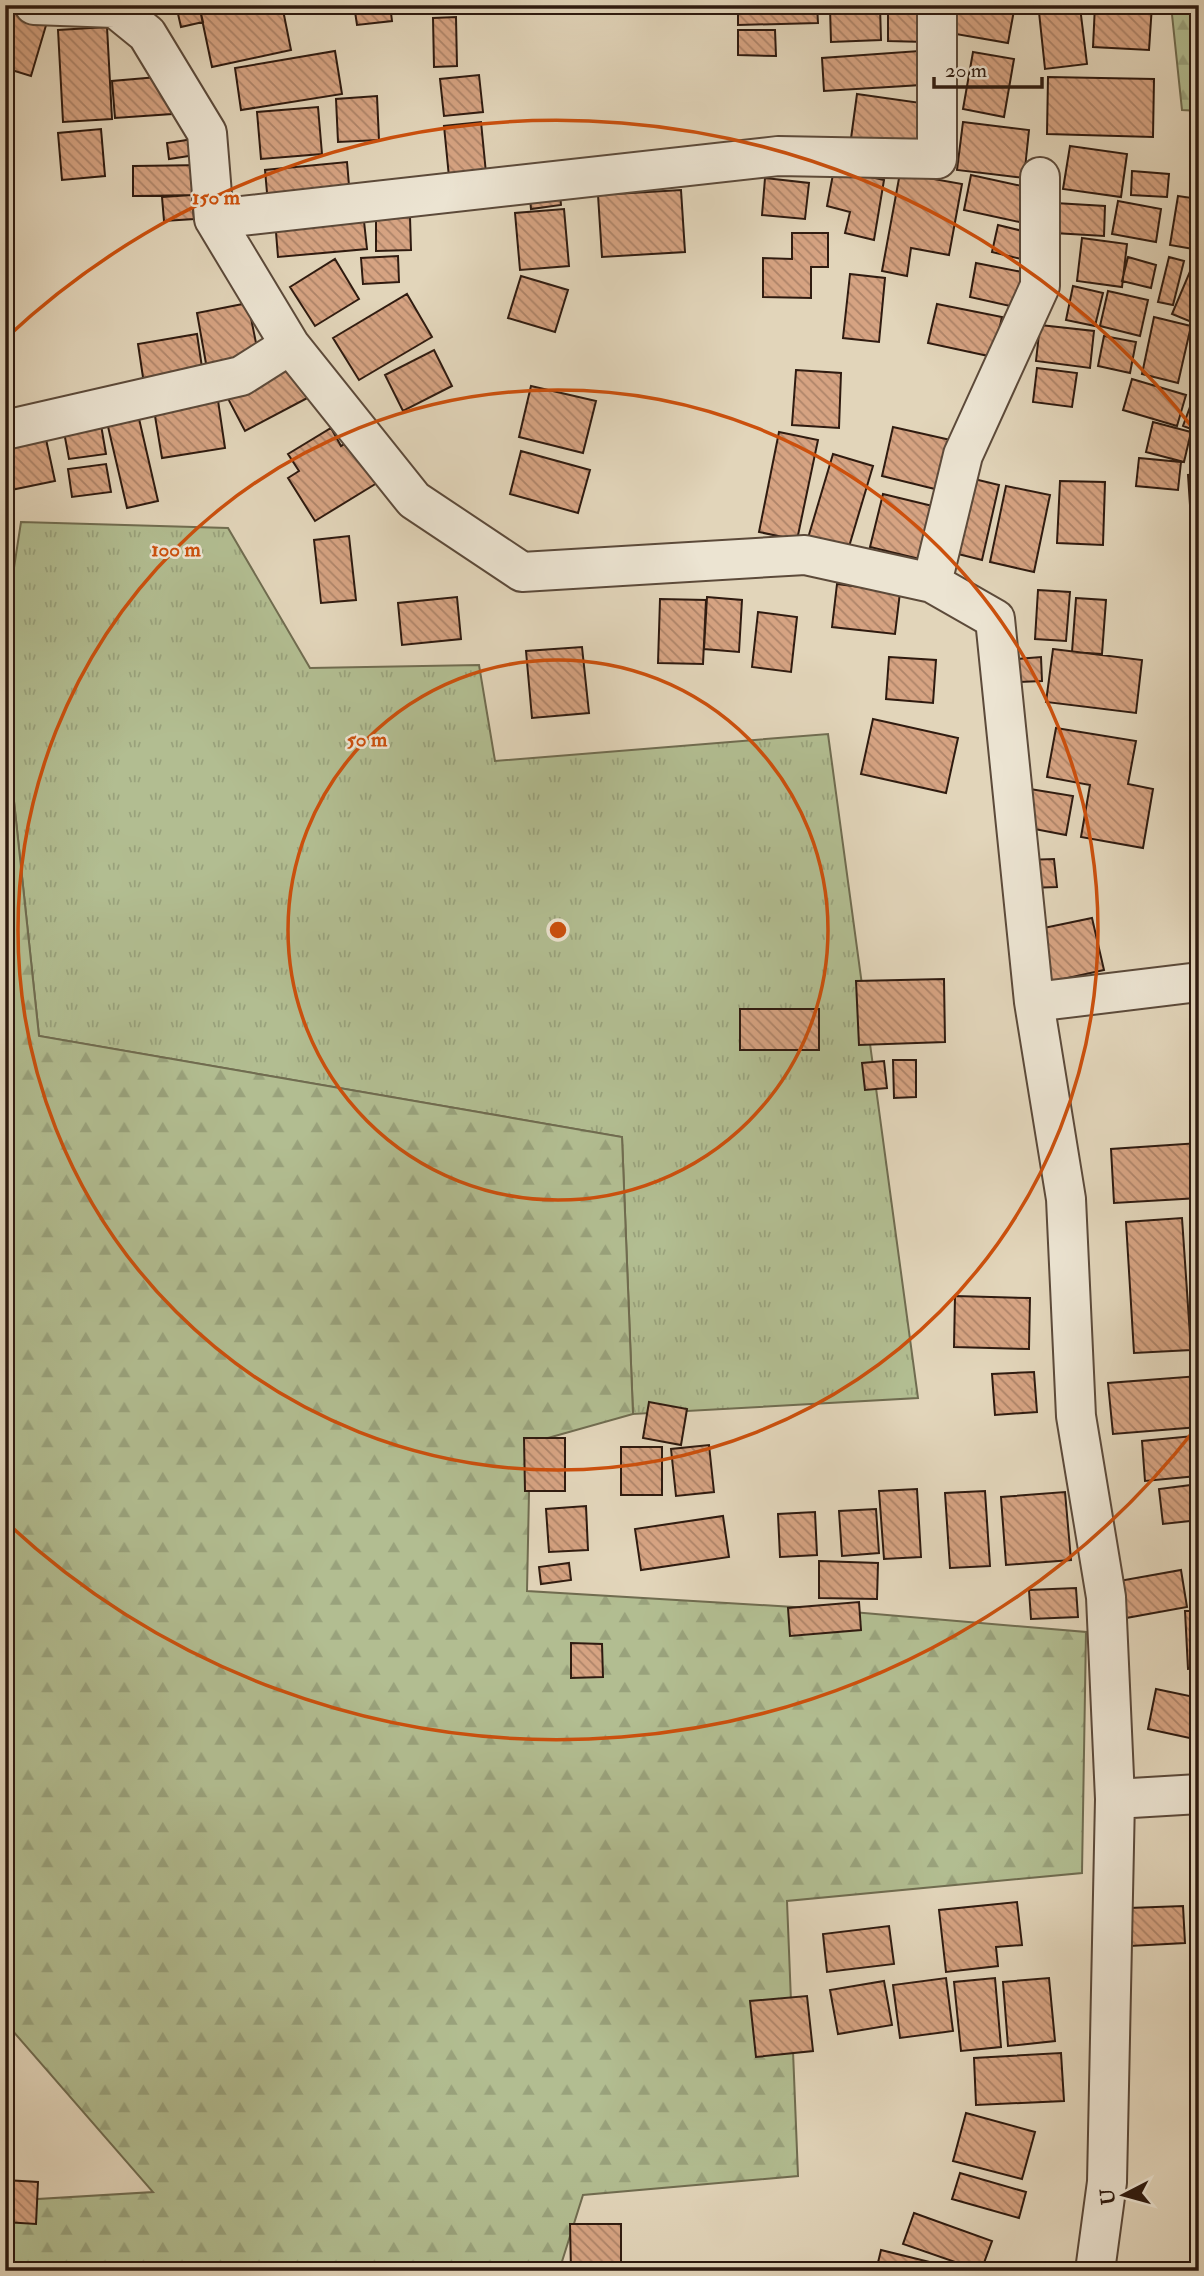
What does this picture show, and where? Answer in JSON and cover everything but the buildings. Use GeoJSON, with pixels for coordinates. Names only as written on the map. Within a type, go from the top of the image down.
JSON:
{"type":"FeatureCollection","features":[{"type":"Feature","properties":{"kind":"street"},"geometry":{"type":"LineString","coordinates":[[34,5],[115,8],[147,34],[207,133],[214,219],[290,345],[414,500],[522,572],[805,555],[932,583],[995,619],[1034,1002],[1066,1199],[1076,1416],[1106,1597],[1115,1799],[1107,2182],[1095,2271]]}},
{"type":"Feature","properties":{"kind":"street"},"geometry":{"type":"LineString","coordinates":[[214,219],[778,156],[937,159],[937,5]]}},
{"type":"Feature","properties":{"kind":"street"},"geometry":{"type":"LineString","coordinates":[[932,583],[964,455],[1040,286],[1040,177]]}},
{"type":"Feature","properties":{"kind":"street"},"geometry":{"type":"LineString","coordinates":[[5,430],[241,376],[290,345]]}},
{"type":"Feature","properties":{"kind":"street"},"geometry":{"type":"LineString","coordinates":[[1034,1002],[1199,982]]}},
{"type":"Feature","properties":{"kind":"street"},"geometry":{"type":"LineString","coordinates":[[1115,1799],[1199,1794]]}},
{"type":"Feature","properties":{"kind":"green space"},"geometry":{"type":"Polygon","coordinates":[[[1171,5],[1199,5],[1199,111],[1182,110],[1171,5]]]}},
{"type":"Feature","properties":{"kind":"green space"},"geometry":{"type":"Polygon","coordinates":[[[21,522],[228,528],[310,668],[479,665],[495,761],[828,734],[918,1398],[633,1414],[622,1137],[39,1036],[5,717],[5,626],[21,522]]]}},
{"type":"Feature","properties":{"kind":"green space"},"geometry":{"type":"Polygon","coordinates":[[[5,717],[39,1036],[622,1137],[633,1414],[530,1443],[527,1591],[794,1607],[1086,1632],[1082,1873],[787,1901],[798,2176],[583,2195],[559,2271],[5,2271],[5,2201],[153,2192],[5,2022],[5,717]]]}}]}
